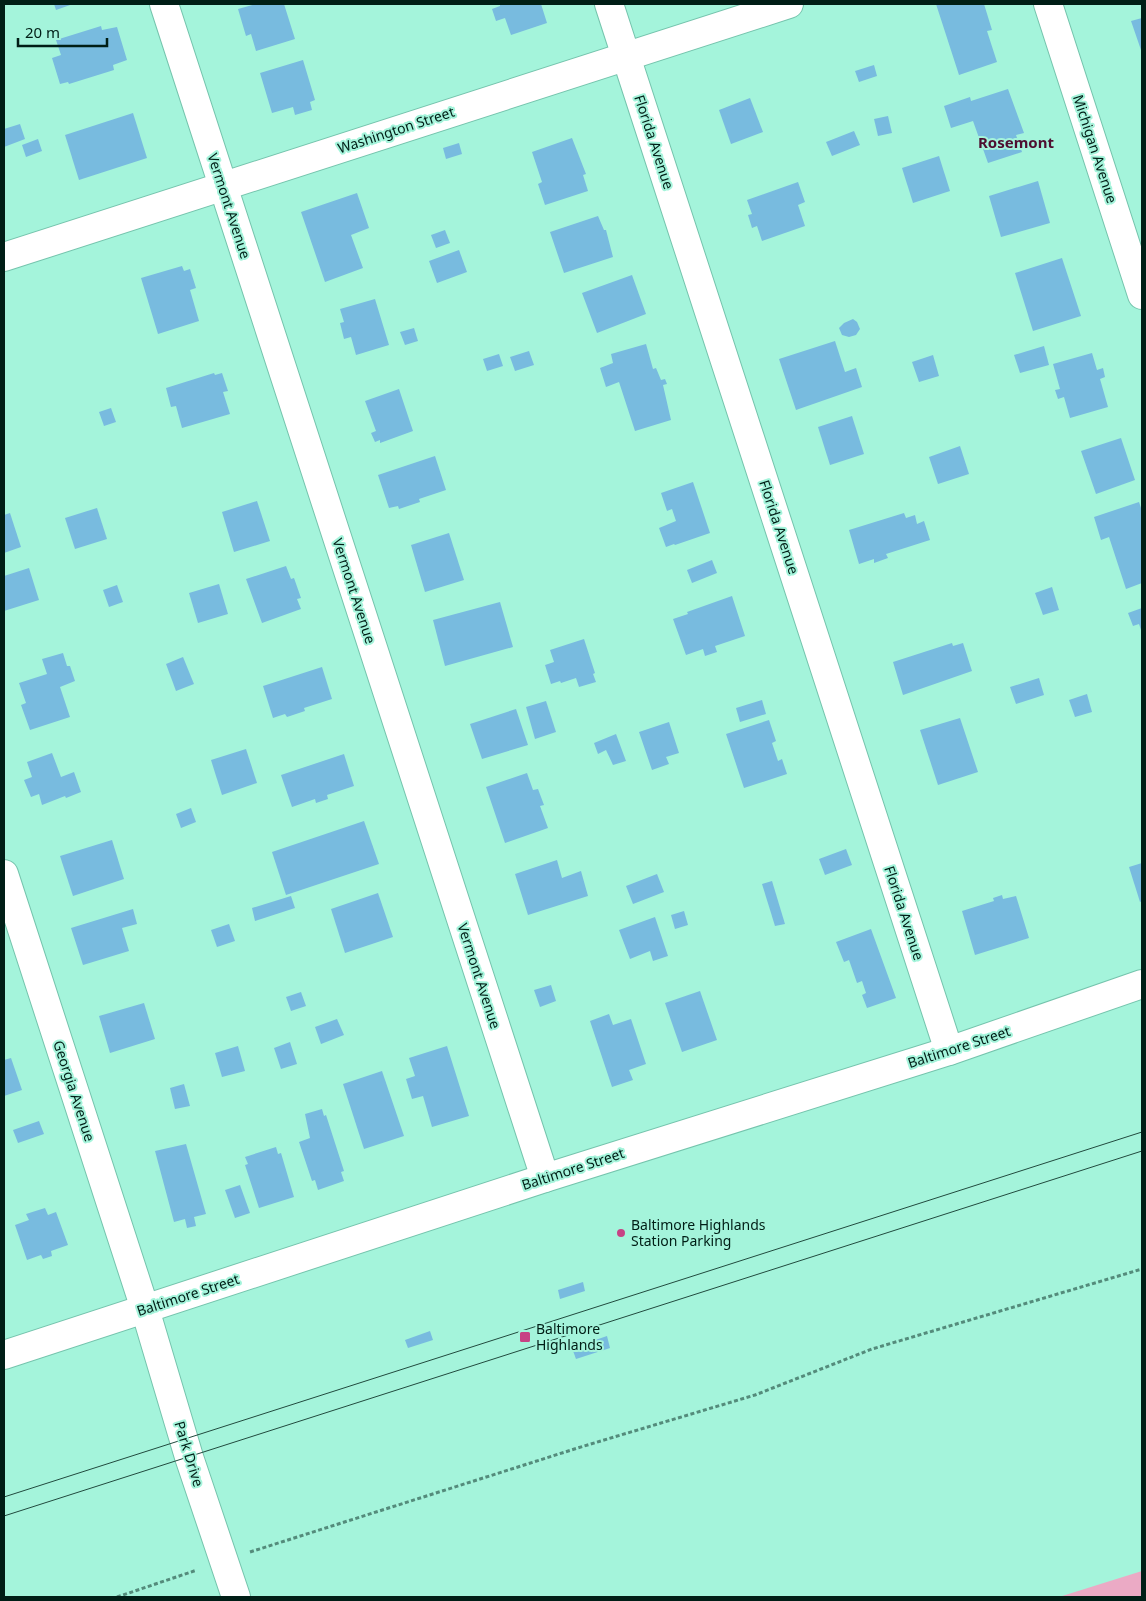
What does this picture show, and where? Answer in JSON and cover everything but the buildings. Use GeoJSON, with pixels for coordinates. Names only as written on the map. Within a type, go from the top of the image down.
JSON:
{"type":"FeatureCollection","features":[{"type":"Feature","properties":{"kind":"street","name":"Vermont Avenue"},"geometry":{"type":"LineString","coordinates":[[164,4],[545,1178]]}},
{"type":"Feature","properties":{"kind":"street","name":"Florida Avenue"},"geometry":{"type":"LineString","coordinates":[[609,4],[949,1051]]}},
{"type":"Feature","properties":{"kind":"street","name":"Washington Street"},"geometry":{"type":"LineString","coordinates":[[4,257],[789,4]]}},
{"type":"Feature","properties":{"kind":"street","name":"Michigan Avenue"},"geometry":{"type":"LineString","coordinates":[[1048,4],[1142,295]]}},
{"type":"Feature","properties":{"kind":"street","name":"Georgia Avenue"},"geometry":{"type":"LineString","coordinates":[[4,874],[145,1309]]}},
{"type":"Feature","properties":{"kind":"street","name":"Baltimore Street"},"geometry":{"type":"LineString","coordinates":[[4,1354],[545,1178],[949,1051],[1142,984]]}},
{"type":"Feature","properties":{"kind":"street","name":"Park Drive"},"geometry":{"type":"LineString","coordinates":[[145,1309],[189,1457],[236,1597]]}},
{"type":"Feature","properties":{"kind":"path"},"geometry":{"type":"LineString","coordinates":[[117,1597],[584,1446],[755,1395],[872,1349],[1142,1269]]}},
{"type":"Feature","properties":{"kind":"shaded area"},"geometry":{"type":"Polygon","coordinates":[[[1142,1571],[1142,1597],[1059,1597],[1142,1571]]]}},
{"type":"Feature","properties":{"kind":"tram line"},"geometry":{"type":"LineString","coordinates":[[4,1497],[1142,1132]]}},
{"type":"Feature","properties":{"kind":"tram line"},"geometry":{"type":"LineString","coordinates":[[4,1516],[1142,1151]]}},
{"type":"Feature","properties":{"kind":"place","name":"Baltimore Highlands Station Parking"},"geometry":{"type":"Point","coordinates":[621,1233]}},
{"type":"Feature","properties":{"kind":"place","name":"Baltimore Highlands"},"geometry":{"type":"Point","coordinates":[525,1337]}},
{"type":"Feature","properties":{"kind":"district","name":"Rosemont"},"geometry":{"type":"Point","coordinates":[1016,143]}}]}
